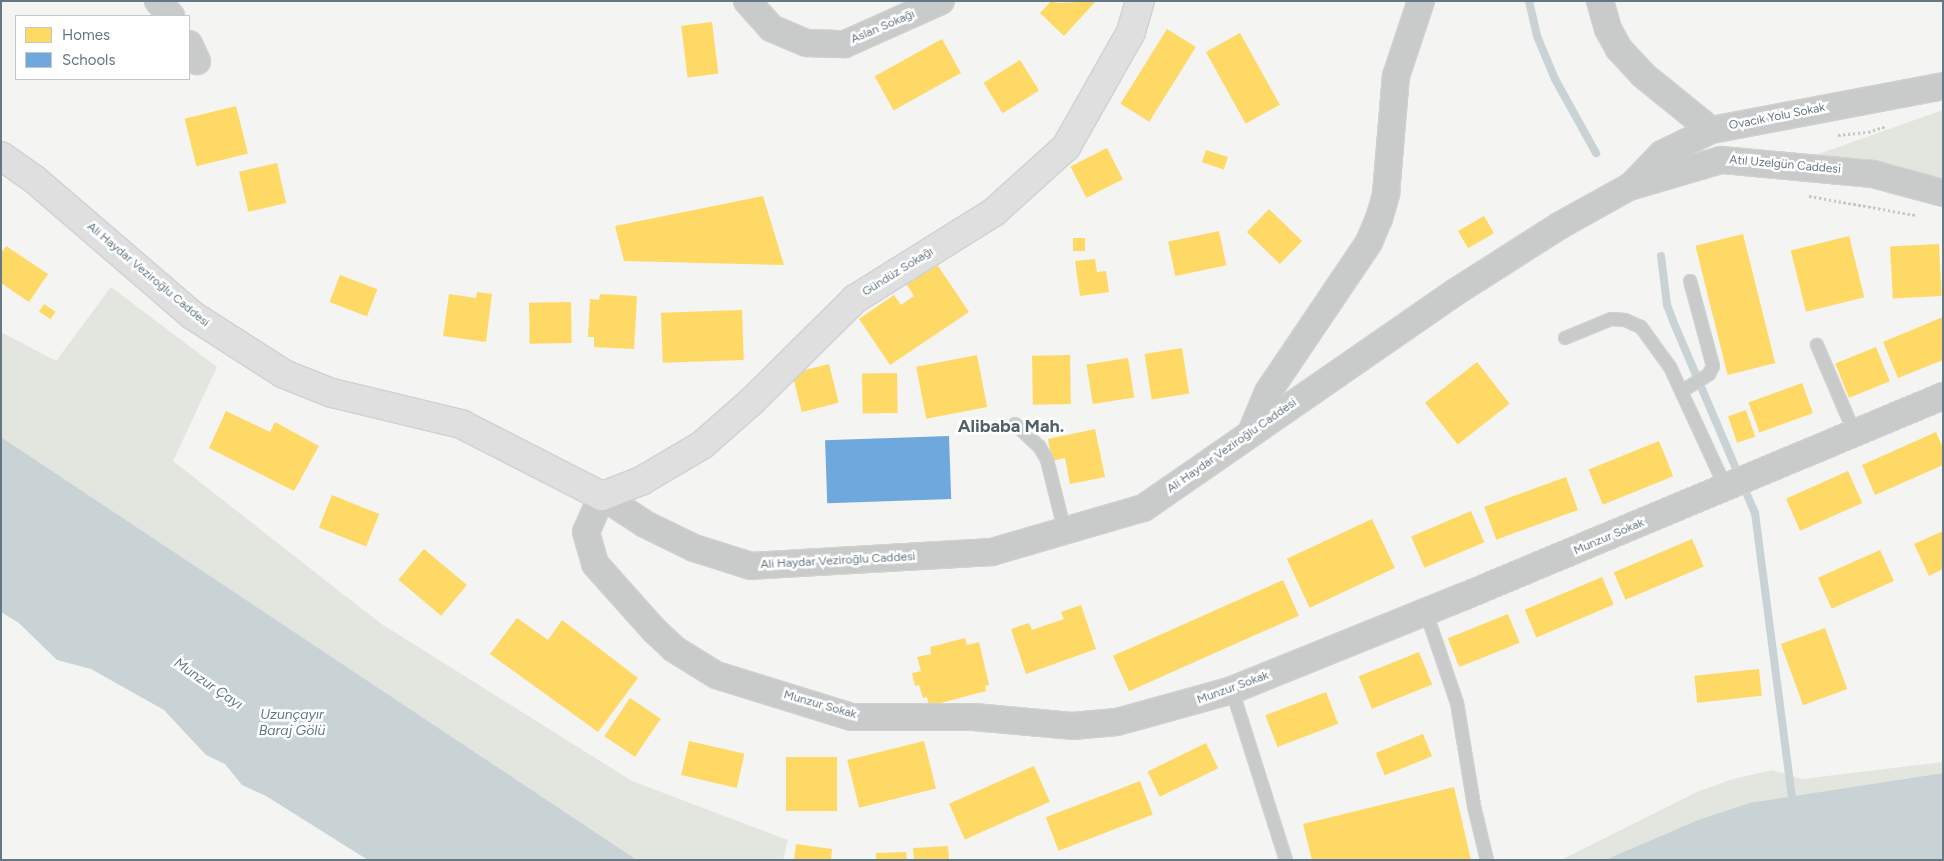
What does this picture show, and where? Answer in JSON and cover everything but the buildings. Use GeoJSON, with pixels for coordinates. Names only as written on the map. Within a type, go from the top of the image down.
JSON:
{"type":"FeatureCollection","features":[{"type":"Feature","properties":{"kind":"main road","name":"Gündüz Sokağı"},"geometry":{"type":"LineString","coordinates":[[602,496],[640,481],[702,445],[752,401],[855,299],[994,212],[1066,147],[1131,32],[1140,1]]}},
{"type":"Feature","properties":{"kind":"main road","name":"Ali Haydar Veziroğlu Caddesi"},"geometry":{"type":"LineString","coordinates":[[1,156],[34,179],[192,315],[276,370],[332,393],[461,424],[602,496]]}},
{"type":"Feature","properties":{"kind":"street"},"geometry":{"type":"LineString","coordinates":[[158,1],[170,15]]}},
{"type":"Feature","properties":{"kind":"street","name":"Aslan Sokağı"},"geometry":{"type":"LineString","coordinates":[[747,1],[771,28],[807,43],[845,44],[941,1]]}},
{"type":"Feature","properties":{"kind":"street"},"geometry":{"type":"LineString","coordinates":[[1251,433],[1268,392],[1369,242],[1379,219],[1386,194],[1396,76],[1421,1]]}},
{"type":"Feature","properties":{"kind":"street"},"geometry":{"type":"LineString","coordinates":[[1600,1],[1608,29],[1619,49],[1643,75],[1711,130]]}},
{"type":"Feature","properties":{"kind":"street","name":"Ovacık Yolu Sokak"},"geometry":{"type":"LineString","coordinates":[[1629,187],[1662,154],[1711,130],[1943,86]]}},
{"type":"Feature","properties":{"kind":"street","name":"Atıl Uzelgün Caddesi"},"geometry":{"type":"LineString","coordinates":[[1629,187],[1721,160],[1873,174],[1943,193]]}},
{"type":"Feature","properties":{"kind":"street","name":"Ali Haydar Veziroğlu Caddesi"},"geometry":{"type":"LineString","coordinates":[[602,496],[644,524],[686,544],[751,566],[992,552],[1065,532],[1143,508],[1454,293],[1559,226],[1629,187]]}},
{"type":"Feature","properties":{"kind":"street","name":"Munzur Sokak"},"geometry":{"type":"LineString","coordinates":[[602,496],[586,532],[595,564],[674,649],[716,675],[852,716],[974,718],[1072,726],[1118,722],[1232,690],[1726,488],[1943,396]]}},
{"type":"Feature","properties":{"kind":"lane"},"geometry":{"type":"LineString","coordinates":[[1682,391],[1709,374],[1712,362],[1690,281]]}},
{"type":"Feature","properties":{"kind":"lane"},"geometry":{"type":"LineString","coordinates":[[1565,338],[1611,319],[1633,324],[1650,337],[1682,391],[1726,488]]}},
{"type":"Feature","properties":{"kind":"lane"},"geometry":{"type":"LineString","coordinates":[[1817,344],[1855,434]]}},
{"type":"Feature","properties":{"kind":"lane"},"geometry":{"type":"LineString","coordinates":[[1015,424],[1039,446],[1047,460],[1065,532]]}},
{"type":"Feature","properties":{"kind":"lane"},"geometry":{"type":"LineString","coordinates":[[1426,612],[1457,702],[1474,806],[1487,860]]}},
{"type":"Feature","properties":{"kind":"lane"},"geometry":{"type":"LineString","coordinates":[[1232,690],[1286,860]]}},
{"type":"Feature","properties":{"kind":"path"},"geometry":{"type":"LineString","coordinates":[[1799,194],[1925,217]]}},
{"type":"Feature","properties":{"kind":"shaded area"},"geometry":{"type":"Polygon","coordinates":[[[1943,110],[1943,190],[1790,164],[1943,110]]]}},
{"type":"Feature","properties":{"kind":"shaded area"},"geometry":{"type":"Polygon","coordinates":[[[111,287],[217,367],[173,461],[380,623],[632,781],[788,840],[783,860],[637,860],[1,437],[1,332],[56,361],[111,287]]]}},
{"type":"Feature","properties":{"kind":"shaded area"},"geometry":{"type":"Polygon","coordinates":[[[1943,762],[1943,773],[1745,804],[1698,820],[1605,860],[1561,860],[1699,791],[1733,779],[1772,770],[1802,779],[1943,762]]]}},
{"type":"Feature","properties":{"kind":"water","name":"Uzunçayır Baraj Gölü"},"geometry":{"type":"Polygon","coordinates":[[[1,437],[637,860],[368,860],[266,796],[242,785],[225,764],[206,755],[164,710],[91,669],[57,660],[19,623],[1,612],[1,437]]]}},
{"type":"Feature","properties":{"kind":"water"},"geometry":{"type":"Polygon","coordinates":[[[1943,773],[1943,860],[1605,860],[1698,820],[1749,803],[1943,773]]]}},
{"type":"Feature","properties":{"kind":"waterway"},"geometry":{"type":"LineString","coordinates":[[1529,1],[1537,36],[1555,79],[1596,153]]}},
{"type":"Feature","properties":{"kind":"waterway"},"geometry":{"type":"LineString","coordinates":[[1661,256],[1667,305],[1755,513],[1793,806]]}},
{"type":"Feature","properties":{"kind":"district","name":"Alibaba Mah."},"geometry":{"type":"Point","coordinates":[1011,426]}},
{"type":"Feature","properties":{"kind":"water label","name":"Munzur Çayı"},"geometry":{"type":"Point","coordinates":[208,684]}}]}
